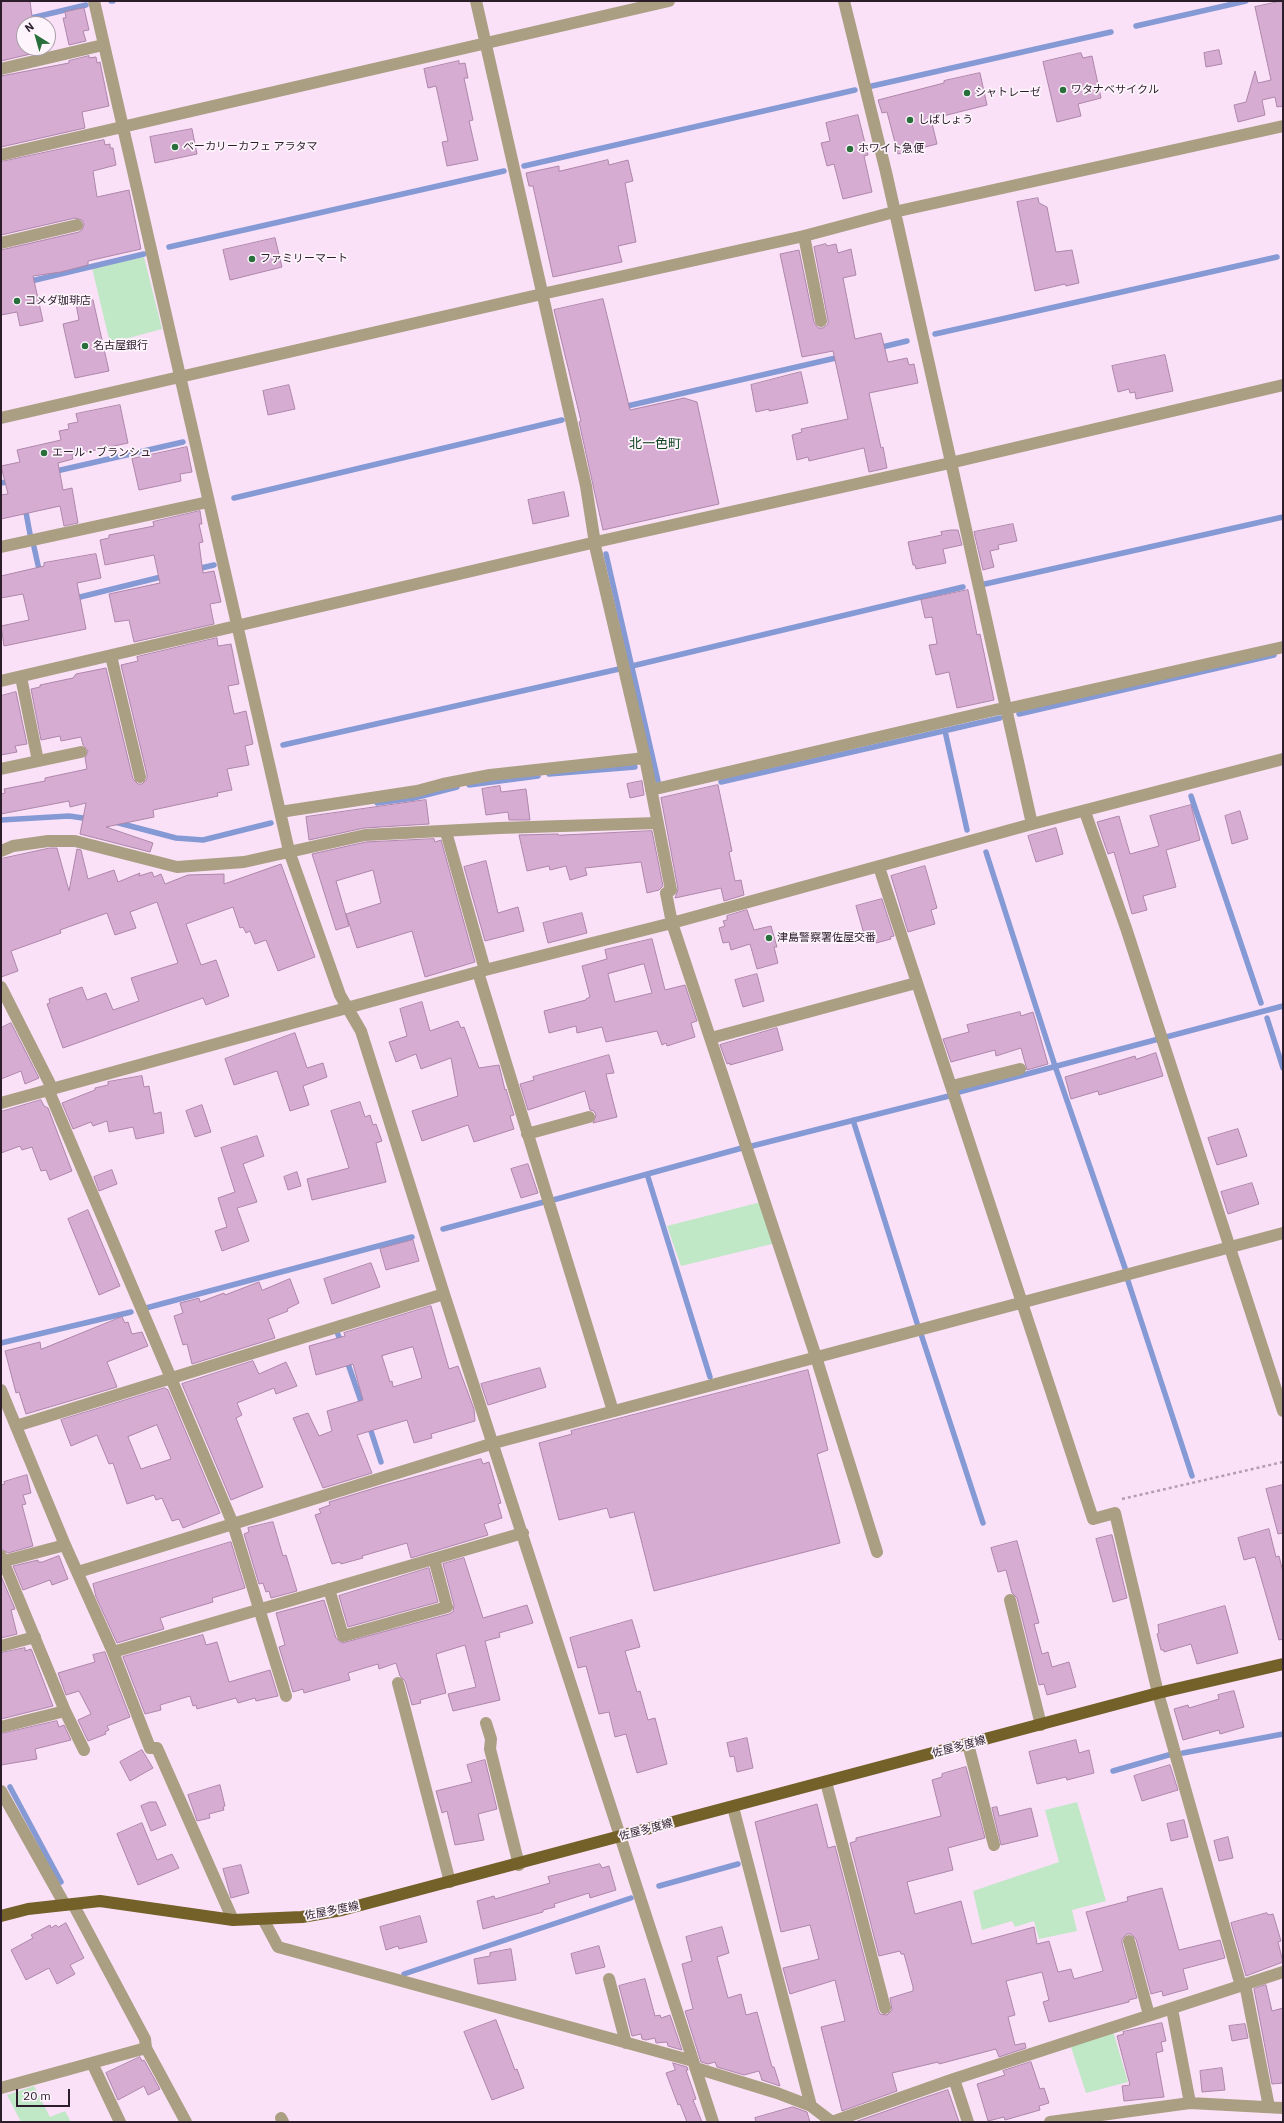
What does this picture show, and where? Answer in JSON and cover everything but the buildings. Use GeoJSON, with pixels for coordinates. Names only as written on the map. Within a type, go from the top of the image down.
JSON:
{"type":"FeatureCollection","features":[{"type":"Feature","properties":{"kind":"main road","name":"佐屋多度線"},"geometry":{"type":"LineString","coordinates":[[1,1916],[28,1909],[100,1901],[233,1920],[302,1917],[342,1910],[519,1865],[1158,1693],[1283,1664]]}},
{"type":"Feature","properties":{"kind":"street"},"geometry":{"type":"LineString","coordinates":[[94,1],[289,851],[340,995],[362,1031],[444,1294],[494,1443],[713,2122]]}},
{"type":"Feature","properties":{"kind":"street"},"geometry":{"type":"LineString","coordinates":[[476,1],[586,486],[596,542],[596,550],[645,758],[671,890],[666,893],[672,923],[816,1357],[877,1552]]}},
{"type":"Feature","properties":{"kind":"street"},"geometry":{"type":"LineString","coordinates":[[1,156],[485,42],[669,1]]}},
{"type":"Feature","properties":{"kind":"street"},"geometry":{"type":"LineString","coordinates":[[844,1],[894,212],[1032,824]]}},
{"type":"Feature","properties":{"kind":"street"},"geometry":{"type":"LineString","coordinates":[[1,69],[103,45]]}},
{"type":"Feature","properties":{"kind":"street"},"geometry":{"type":"LineString","coordinates":[[1,418],[542,294],[804,236],[894,212],[1283,126]]}},
{"type":"Feature","properties":{"kind":"street"},"geometry":{"type":"LineString","coordinates":[[1,243],[77,225]]}},
{"type":"Feature","properties":{"kind":"street"},"geometry":{"type":"LineString","coordinates":[[804,236],[822,321]]}},
{"type":"Feature","properties":{"kind":"street"},"geometry":{"type":"LineString","coordinates":[[1,681],[596,542],[950,463],[1283,385]]}},
{"type":"Feature","properties":{"kind":"street"},"geometry":{"type":"LineString","coordinates":[[1,547],[208,502]]}},
{"type":"Feature","properties":{"kind":"street"},"geometry":{"type":"LineString","coordinates":[[651,790],[999,709],[1006,709],[1283,646]]}},
{"type":"Feature","properties":{"kind":"street"},"geometry":{"type":"LineString","coordinates":[[111,656],[140,777]]}},
{"type":"Feature","properties":{"kind":"street"},"geometry":{"type":"LineString","coordinates":[[21,677],[38,761]]}},
{"type":"Feature","properties":{"kind":"street"},"geometry":{"type":"LineString","coordinates":[[1,769],[81,752]]}},
{"type":"Feature","properties":{"kind":"street"},"geometry":{"type":"LineString","coordinates":[[280,812],[417,792],[443,784],[490,774],[645,758]]}},
{"type":"Feature","properties":{"kind":"street"},"geometry":{"type":"LineString","coordinates":[[1,1103],[481,971],[672,923],[1032,824],[1085,812],[1283,759]]}},
{"type":"Feature","properties":{"kind":"street"},"geometry":{"type":"LineString","coordinates":[[1085,812],[1162,1038],[1283,1411]]}},
{"type":"Feature","properties":{"kind":"street"},"geometry":{"type":"LineString","coordinates":[[1,851],[13,846],[48,841],[75,841],[177,867],[244,862],[366,835],[446,832],[499,828],[657,823]]}},
{"type":"Feature","properties":{"kind":"street"},"geometry":{"type":"LineString","coordinates":[[446,832],[481,971],[528,1134],[613,1411]]}},
{"type":"Feature","properties":{"kind":"street"},"geometry":{"type":"LineString","coordinates":[[879,867],[1093,1519],[1115,1513],[1158,1693],[1243,1985],[1269,2107]]}},
{"type":"Feature","properties":{"kind":"street"},"geometry":{"type":"LineString","coordinates":[[711,1038],[916,983]]}},
{"type":"Feature","properties":{"kind":"street"},"geometry":{"type":"LineString","coordinates":[[1,986],[50,1089],[170,1378],[233,1524],[286,1696]]}},
{"type":"Feature","properties":{"kind":"street"},"geometry":{"type":"LineString","coordinates":[[952,1086],[1020,1069]]}},
{"type":"Feature","properties":{"kind":"street"},"geometry":{"type":"LineString","coordinates":[[528,1134],[589,1117]]}},
{"type":"Feature","properties":{"kind":"street"},"geometry":{"type":"LineString","coordinates":[[78,1572],[494,1443],[1283,1233]]}},
{"type":"Feature","properties":{"kind":"street"},"geometry":{"type":"LineString","coordinates":[[16,1426],[444,1294]]}},
{"type":"Feature","properties":{"kind":"street"},"geometry":{"type":"LineString","coordinates":[[1,1390],[65,1545],[113,1652],[150,1748],[158,1748],[233,1920]]}},
{"type":"Feature","properties":{"kind":"street"},"geometry":{"type":"LineString","coordinates":[[113,1652],[523,1533]]}},
{"type":"Feature","properties":{"kind":"street"},"geometry":{"type":"LineString","coordinates":[[65,1545],[2,1560],[65,1711],[84,1750]]}},
{"type":"Feature","properties":{"kind":"street"},"geometry":{"type":"LineString","coordinates":[[329,1589],[343,1636],[447,1607],[434,1559]]}},
{"type":"Feature","properties":{"kind":"street"},"geometry":{"type":"LineString","coordinates":[[1010,1600],[1041,1725]]}},
{"type":"Feature","properties":{"kind":"street"},"geometry":{"type":"LineString","coordinates":[[1,1646],[35,1637]]}},
{"type":"Feature","properties":{"kind":"street"},"geometry":{"type":"LineString","coordinates":[[398,1683],[450,1882]]}},
{"type":"Feature","properties":{"kind":"street"},"geometry":{"type":"LineString","coordinates":[[1,1727],[65,1711]]}},
{"type":"Feature","properties":{"kind":"street"},"geometry":{"type":"LineString","coordinates":[[486,1723],[491,1739],[490,1749],[519,1865]]}},
{"type":"Feature","properties":{"kind":"street"},"geometry":{"type":"LineString","coordinates":[[968,1744],[994,1845]]}},
{"type":"Feature","properties":{"kind":"street"},"geometry":{"type":"LineString","coordinates":[[826,1782],[885,2008]]}},
{"type":"Feature","properties":{"kind":"street"},"geometry":{"type":"LineString","coordinates":[[1,1791],[69,1904],[145,2039],[146,2048],[186,2122]]}},
{"type":"Feature","properties":{"kind":"street"},"geometry":{"type":"LineString","coordinates":[[732,1807],[811,2106]]}},
{"type":"Feature","properties":{"kind":"street"},"geometry":{"type":"LineString","coordinates":[[263,1919],[278,1947],[626,2043],[777,2092],[811,2106],[832,2122],[954,2079],[1283,1972]]}},
{"type":"Feature","properties":{"kind":"street"},"geometry":{"type":"LineString","coordinates":[[1129,1942],[1149,2015]]}},
{"type":"Feature","properties":{"kind":"street"},"geometry":{"type":"LineString","coordinates":[[609,1979],[626,2043]]}},
{"type":"Feature","properties":{"kind":"street"},"geometry":{"type":"LineString","coordinates":[[1172,2009],[1190,2103]]}},
{"type":"Feature","properties":{"kind":"street"},"geometry":{"type":"LineString","coordinates":[[1,2088],[146,2048]]}},
{"type":"Feature","properties":{"kind":"street"},"geometry":{"type":"LineString","coordinates":[[92,2063],[120,2122]]}},
{"type":"Feature","properties":{"kind":"street"},"geometry":{"type":"LineString","coordinates":[[954,2079],[968,2122]]}},
{"type":"Feature","properties":{"kind":"street"},"geometry":{"type":"LineString","coordinates":[[1050,2122],[1190,2103],[1283,2108]]}},
{"type":"Feature","properties":{"kind":"path"},"geometry":{"type":"LineString","coordinates":[[1120,1500],[1283,1462]]}},
{"type":"Feature","properties":{"kind":"green space"},"geometry":{"type":"Polygon","coordinates":[[[144,257],[162,329],[110,343],[92,268],[144,257]]]}},
{"type":"Feature","properties":{"kind":"green space"},"geometry":{"type":"Polygon","coordinates":[[[761,1202],[776,1243],[681,1266],[667,1226],[761,1202]]]}},
{"type":"Feature","properties":{"kind":"green space"},"geometry":{"type":"Polygon","coordinates":[[[1077,1802],[1106,1901],[1072,1910],[1077,1931],[1039,1939],[1034,1921],[1015,1927],[1012,1921],[982,1930],[973,1891],[1059,1862],[1045,1810],[1077,1802]]]}},
{"type":"Feature","properties":{"kind":"green space"},"geometry":{"type":"Polygon","coordinates":[[[1113,2031],[1128,2082],[1086,2093],[1070,2044],[1113,2031]]]}},
{"type":"Feature","properties":{"kind":"green space"},"geometry":{"type":"Polygon","coordinates":[[[34,2086],[50,2117],[65,2111],[71,2122],[21,2122],[7,2095],[34,2086]]]}},
{"type":"Feature","properties":{"kind":"waterway"},"geometry":{"type":"LineString","coordinates":[[1136,26],[1246,1]]}},
{"type":"Feature","properties":{"kind":"waterway"},"geometry":{"type":"LineString","coordinates":[[40,16],[86,5]]}},
{"type":"Feature","properties":{"kind":"waterway"},"geometry":{"type":"LineString","coordinates":[[872,86],[1111,32]]}},
{"type":"Feature","properties":{"kind":"waterway"},"geometry":{"type":"LineString","coordinates":[[524,166],[855,90]]}},
{"type":"Feature","properties":{"kind":"waterway"},"geometry":{"type":"LineString","coordinates":[[169,247],[504,171]]}},
{"type":"Feature","properties":{"kind":"waterway"},"geometry":{"type":"LineString","coordinates":[[27,282],[144,254]]}},
{"type":"Feature","properties":{"kind":"waterway"},"geometry":{"type":"LineString","coordinates":[[935,334],[1277,257]]}},
{"type":"Feature","properties":{"kind":"waterway"},"geometry":{"type":"LineString","coordinates":[[878,348],[907,341]]}},
{"type":"Feature","properties":{"kind":"waterway"},"geometry":{"type":"LineString","coordinates":[[623,407],[840,357]]}},
{"type":"Feature","properties":{"kind":"waterway"},"geometry":{"type":"LineString","coordinates":[[234,498],[562,420]]}},
{"type":"Feature","properties":{"kind":"waterway"},"geometry":{"type":"LineString","coordinates":[[52,472],[183,442]]}},
{"type":"Feature","properties":{"kind":"waterway"},"geometry":{"type":"LineString","coordinates":[[1,483],[12,481]]}},
{"type":"Feature","properties":{"kind":"waterway"},"geometry":{"type":"LineString","coordinates":[[25,507],[30,534]]}},
{"type":"Feature","properties":{"kind":"waterway"},"geometry":{"type":"LineString","coordinates":[[985,584],[1283,517]]}},
{"type":"Feature","properties":{"kind":"waterway"},"geometry":{"type":"LineString","coordinates":[[34,547],[40,574]]}},
{"type":"Feature","properties":{"kind":"waterway"},"geometry":{"type":"LineString","coordinates":[[606,554],[658,781]]}},
{"type":"Feature","properties":{"kind":"waterway"},"geometry":{"type":"LineString","coordinates":[[197,569],[214,565]]}},
{"type":"Feature","properties":{"kind":"waterway"},"geometry":{"type":"LineString","coordinates":[[72,599],[165,576]]}},
{"type":"Feature","properties":{"kind":"waterway"},"geometry":{"type":"LineString","coordinates":[[632,666],[963,587]]}},
{"type":"Feature","properties":{"kind":"waterway"},"geometry":{"type":"LineString","coordinates":[[1019,714],[1274,655]]}},
{"type":"Feature","properties":{"kind":"waterway"},"geometry":{"type":"LineString","coordinates":[[283,745],[619,669]]}},
{"type":"Feature","properties":{"kind":"waterway"},"geometry":{"type":"LineString","coordinates":[[721,782],[1000,718]]}},
{"type":"Feature","properties":{"kind":"waterway"},"geometry":{"type":"LineString","coordinates":[[945,731],[967,830]]}},
{"type":"Feature","properties":{"kind":"waterway"},"geometry":{"type":"LineString","coordinates":[[549,774],[635,767]]}},
{"type":"Feature","properties":{"kind":"waterway"},"geometry":{"type":"LineString","coordinates":[[469,785],[538,776]]}},
{"type":"Feature","properties":{"kind":"waterway"},"geometry":{"type":"LineString","coordinates":[[377,803],[414,798],[457,787]]}},
{"type":"Feature","properties":{"kind":"waterway"},"geometry":{"type":"LineString","coordinates":[[1191,796],[1261,1003]]}},
{"type":"Feature","properties":{"kind":"waterway"},"geometry":{"type":"LineString","coordinates":[[1,820],[69,816],[90,819]]}},
{"type":"Feature","properties":{"kind":"waterway"},"geometry":{"type":"LineString","coordinates":[[115,822],[176,838],[203,840],[271,823]]}},
{"type":"Feature","properties":{"kind":"waterway"},"geometry":{"type":"LineString","coordinates":[[986,852],[1055,1066],[1125,1268]]}},
{"type":"Feature","properties":{"kind":"waterway"},"geometry":{"type":"LineString","coordinates":[[959,1092],[1283,1006]]}},
{"type":"Feature","properties":{"kind":"waterway"},"geometry":{"type":"LineString","coordinates":[[1267,1018],[1283,1068]]}},
{"type":"Feature","properties":{"kind":"waterway"},"geometry":{"type":"LineString","coordinates":[[752,1146],[949,1096]]}},
{"type":"Feature","properties":{"kind":"waterway"},"geometry":{"type":"LineString","coordinates":[[853,1120],[917,1323]]}},
{"type":"Feature","properties":{"kind":"waterway"},"geometry":{"type":"LineString","coordinates":[[553,1200],[742,1148]]}},
{"type":"Feature","properties":{"kind":"waterway"},"geometry":{"type":"LineString","coordinates":[[647,1174],[710,1377]]}},
{"type":"Feature","properties":{"kind":"waterway"},"geometry":{"type":"LineString","coordinates":[[443,1229],[544,1202]]}},
{"type":"Feature","properties":{"kind":"waterway"},"geometry":{"type":"LineString","coordinates":[[146,1308],[412,1237]]}},
{"type":"Feature","properties":{"kind":"waterway"},"geometry":{"type":"LineString","coordinates":[[1128,1281],[1192,1476]]}},
{"type":"Feature","properties":{"kind":"waterway"},"geometry":{"type":"LineString","coordinates":[[1,1343],[131,1312]]}},
{"type":"Feature","properties":{"kind":"waterway"},"geometry":{"type":"LineString","coordinates":[[337,1332],[342,1345]]}},
{"type":"Feature","properties":{"kind":"waterway"},"geometry":{"type":"LineString","coordinates":[[921,1334],[983,1523]]}},
{"type":"Feature","properties":{"kind":"waterway"},"geometry":{"type":"LineString","coordinates":[[346,1358],[363,1407]]}},
{"type":"Feature","properties":{"kind":"waterway"},"geometry":{"type":"LineString","coordinates":[[369,1425],[381,1462]]}},
{"type":"Feature","properties":{"kind":"waterway"},"geometry":{"type":"LineString","coordinates":[[1183,1753],[1283,1734]]}},
{"type":"Feature","properties":{"kind":"waterway"},"geometry":{"type":"LineString","coordinates":[[1113,1771],[1172,1754]]}},
{"type":"Feature","properties":{"kind":"waterway"},"geometry":{"type":"LineString","coordinates":[[10,1787],[61,1882]]}},
{"type":"Feature","properties":{"kind":"waterway"},"geometry":{"type":"LineString","coordinates":[[659,1886],[738,1864]]}},
{"type":"Feature","properties":{"kind":"waterway"},"geometry":{"type":"LineString","coordinates":[[404,1974],[631,1898]]}},
{"type":"Feature","properties":{"kind":"place","name":"ワタナベサイクル"},"geometry":{"type":"Point","coordinates":[1063,90]}},
{"type":"Feature","properties":{"kind":"place","name":"シャトレーゼ"},"geometry":{"type":"Point","coordinates":[967,93]}},
{"type":"Feature","properties":{"kind":"place","name":"しばしょう"},"geometry":{"type":"Point","coordinates":[910,120]}},
{"type":"Feature","properties":{"kind":"place","name":"ベーカリーカフェ アラタマ"},"geometry":{"type":"Point","coordinates":[175,147]}},
{"type":"Feature","properties":{"kind":"place","name":"ホワイト急便"},"geometry":{"type":"Point","coordinates":[850,149]}},
{"type":"Feature","properties":{"kind":"place","name":"ファミリーマート"},"geometry":{"type":"Point","coordinates":[252,259]}},
{"type":"Feature","properties":{"kind":"place","name":"コメダ珈琲店"},"geometry":{"type":"Point","coordinates":[17,301]}},
{"type":"Feature","properties":{"kind":"place","name":"名古屋銀行"},"geometry":{"type":"Point","coordinates":[85,346]}},
{"type":"Feature","properties":{"kind":"place","name":"エール・ブランシュ"},"geometry":{"type":"Point","coordinates":[44,453]}},
{"type":"Feature","properties":{"kind":"place","name":"津島警察署佐屋交番"},"geometry":{"type":"Point","coordinates":[769,938]}},
{"type":"Feature","properties":{"kind":"district","name":"北一色町"},"geometry":{"type":"Point","coordinates":[655,444]}}]}
